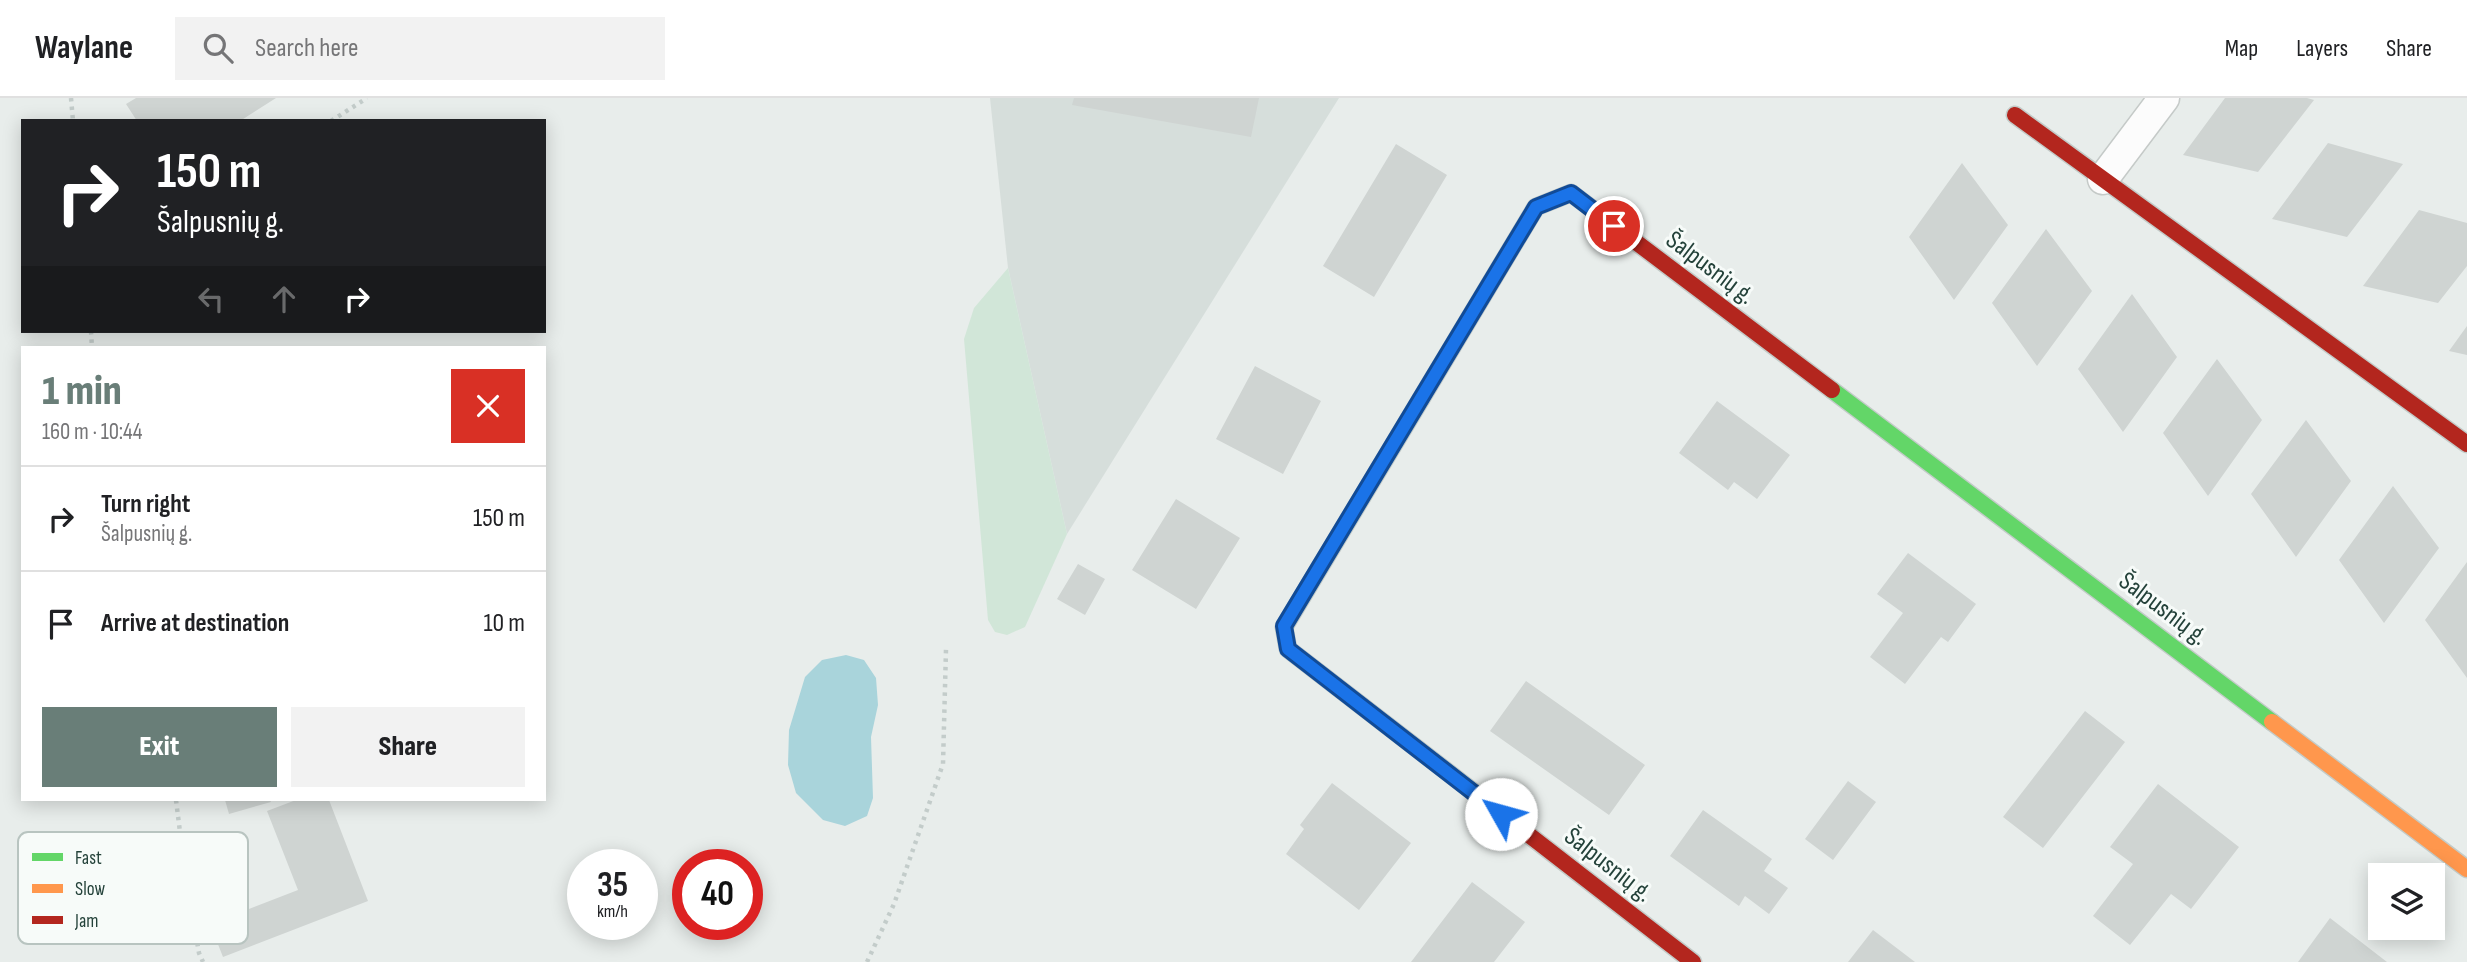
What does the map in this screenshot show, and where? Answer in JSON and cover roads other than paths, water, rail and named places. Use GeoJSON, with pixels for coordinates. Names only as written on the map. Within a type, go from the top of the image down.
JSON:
{"type":"FeatureCollection","features":[{"type":"Feature","properties":{"kind":"street"},"geometry":{"type":"LineString","coordinates":[[2103,179],[2164,98]]}},
{"type":"Feature","properties":{"kind":"street"},"geometry":{"type":"LineString","coordinates":[[2015,115],[2467,443]]}},
{"type":"Feature","properties":{"kind":"street","name":"Šalpusnių g."},"geometry":{"type":"LineString","coordinates":[[1693,962],[1288,649],[1284,626],[1536,207],[1571,193],[2467,869]]}},
{"type":"Feature","properties":{"kind":"water"},"geometry":{"type":"Polygon","coordinates":[[[846,655],[864,660],[876,678],[878,705],[871,737],[873,798],[867,816],[845,826],[823,820],[796,793],[788,765],[789,730],[805,677],[822,660],[846,655]]]}}]}
